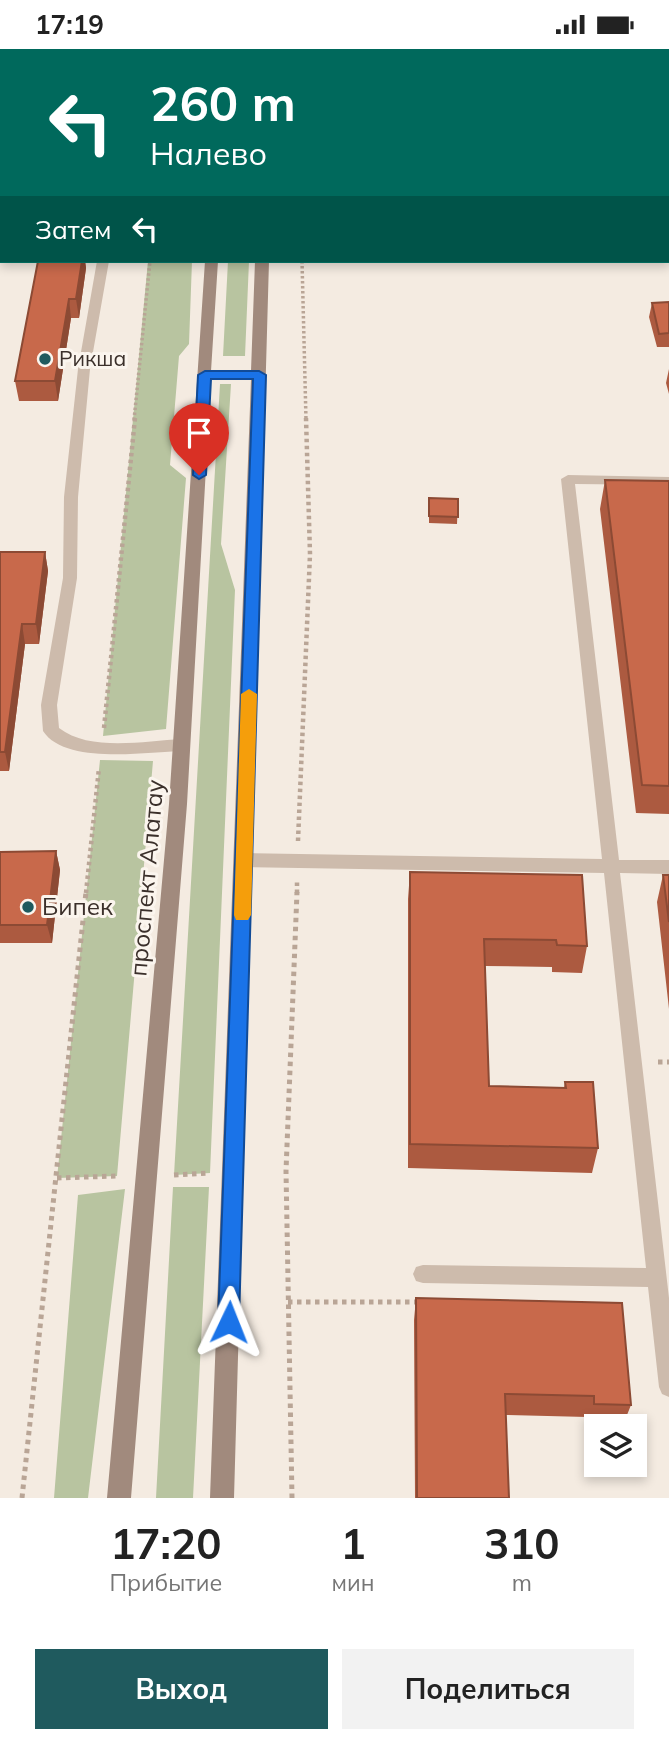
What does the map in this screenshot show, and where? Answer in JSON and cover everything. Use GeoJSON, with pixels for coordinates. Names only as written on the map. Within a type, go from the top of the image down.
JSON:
{"type":"FeatureCollection","features":[{"type":"Feature","properties":{"kind":"main road","name":"проспект Алатау"},"geometry":{"type":"LineString","coordinates":[[118,1498],[182,745],[211,263]]}},
{"type":"Feature","properties":{"kind":"main road"},"geometry":{"type":"LineString","coordinates":[[222,1498],[262,263]]}},
{"type":"Feature","properties":{"kind":"main road"},"geometry":{"type":"LineString","coordinates":[[205,375],[259,375]]}},
{"type":"Feature","properties":{"kind":"lane"},"geometry":{"type":"LineString","coordinates":[[103,263],[84,369],[71,497],[70,578],[49,705],[51,731],[67,743],[101,748],[182,745]]}},
{"type":"Feature","properties":{"kind":"lane"},"geometry":{"type":"LineString","coordinates":[[669,481],[568,479],[657,1277],[664,1301],[669,1387]]}},
{"type":"Feature","properties":{"kind":"lane"},"geometry":{"type":"LineString","coordinates":[[244,860],[669,867]]}},
{"type":"Feature","properties":{"kind":"lane"},"geometry":{"type":"LineString","coordinates":[[423,1274],[657,1277]]}},
{"type":"Feature","properties":{"kind":"path"},"geometry":{"type":"LineString","coordinates":[[22,1498],[150,263]]}},
{"type":"Feature","properties":{"kind":"path"},"geometry":{"type":"LineString","coordinates":[[174,1175],[209,1173]]}},
{"type":"Feature","properties":{"kind":"path"},"geometry":{"type":"LineString","coordinates":[[57,1178],[117,1176]]}},
{"type":"Feature","properties":{"kind":"green space"},"geometry":{"type":"Polygon","coordinates":[[[148,263],[192,263],[189,344],[179,356],[170,465],[186,478],[166,729],[103,736],[148,263]]]}},
{"type":"Feature","properties":{"kind":"green space"},"geometry":{"type":"Polygon","coordinates":[[[228,263],[249,263],[245,356],[223,356],[228,263]]]}},
{"type":"Feature","properties":{"kind":"green space"},"geometry":{"type":"Polygon","coordinates":[[[220,384],[231,384],[221,544],[235,590],[210,1173],[174,1175],[220,384]]]}},
{"type":"Feature","properties":{"kind":"green space"},"geometry":{"type":"Polygon","coordinates":[[[100,760],[153,761],[117,1176],[57,1178],[100,760]]]}},
{"type":"Feature","properties":{"kind":"green space"},"geometry":{"type":"Polygon","coordinates":[[[173,1187],[209,1187],[193,1498],[156,1498],[173,1187]]]}},
{"type":"Feature","properties":{"kind":"green space"},"geometry":{"type":"Polygon","coordinates":[[[125,1189],[88,1498],[54,1498],[78,1195],[125,1189]]]}},
{"type":"Feature","properties":{"kind":"building","name":"Рикша"},"geometry":{"type":"Polygon","coordinates":[[[38,263],[82,263],[76,299],[69,299],[55,381],[15,381],[38,263]]]}},
{"type":"Feature","properties":{"kind":"building"},"geometry":{"type":"Polygon","coordinates":[[[669,302],[669,333],[659,334],[652,303],[669,302]]]}},
{"type":"Feature","properties":{"kind":"building"},"geometry":{"type":"Polygon","coordinates":[[[605,480],[669,481],[669,786],[642,785],[605,480]]]}},
{"type":"Feature","properties":{"kind":"building"},"geometry":{"type":"Polygon","coordinates":[[[429,498],[458,499],[458,517],[429,516],[429,498]]]}},
{"type":"Feature","properties":{"kind":"building"},"geometry":{"type":"Polygon","coordinates":[[[0,552],[45,552],[36,624],[22,624],[5,752],[0,752],[0,552]]]}},
{"type":"Feature","properties":{"kind":"building","name":"Бипек"},"geometry":{"type":"Polygon","coordinates":[[[56,851],[47,925],[0,925],[0,852],[56,851]]]}},
{"type":"Feature","properties":{"kind":"building"},"geometry":{"type":"Polygon","coordinates":[[[410,872],[582,875],[587,946],[557,945],[556,940],[484,939],[489,1086],[566,1088],[565,1082],[593,1082],[598,1148],[410,1144],[410,872]]]}},
{"type":"Feature","properties":{"kind":"building"},"geometry":{"type":"Polygon","coordinates":[[[663,875],[669,875],[669,922],[663,875]]]}},
{"type":"Feature","properties":{"kind":"building"},"geometry":{"type":"Polygon","coordinates":[[[416,1298],[622,1303],[631,1405],[594,1404],[594,1396],[505,1394],[509,1498],[417,1498],[416,1298]]]}},
{"type":"Feature","properties":{"kind":"slow traffic"},"geometry":{"type":"LineString","coordinates":[[242,915],[249,694]]}},
{"type":"Feature","properties":{"kind":"place","name":"Рикша"},"geometry":{"type":"Point","coordinates":[45,359]}},
{"type":"Feature","properties":{"kind":"place","name":"Бипек"},"geometry":{"type":"Point","coordinates":[28,907]}},
{"type":"Feature","properties":{"kind":"route"},"geometry":{"type":"LineString","coordinates":[[199,475],[205,375],[259,375],[229,1322]]}}]}
